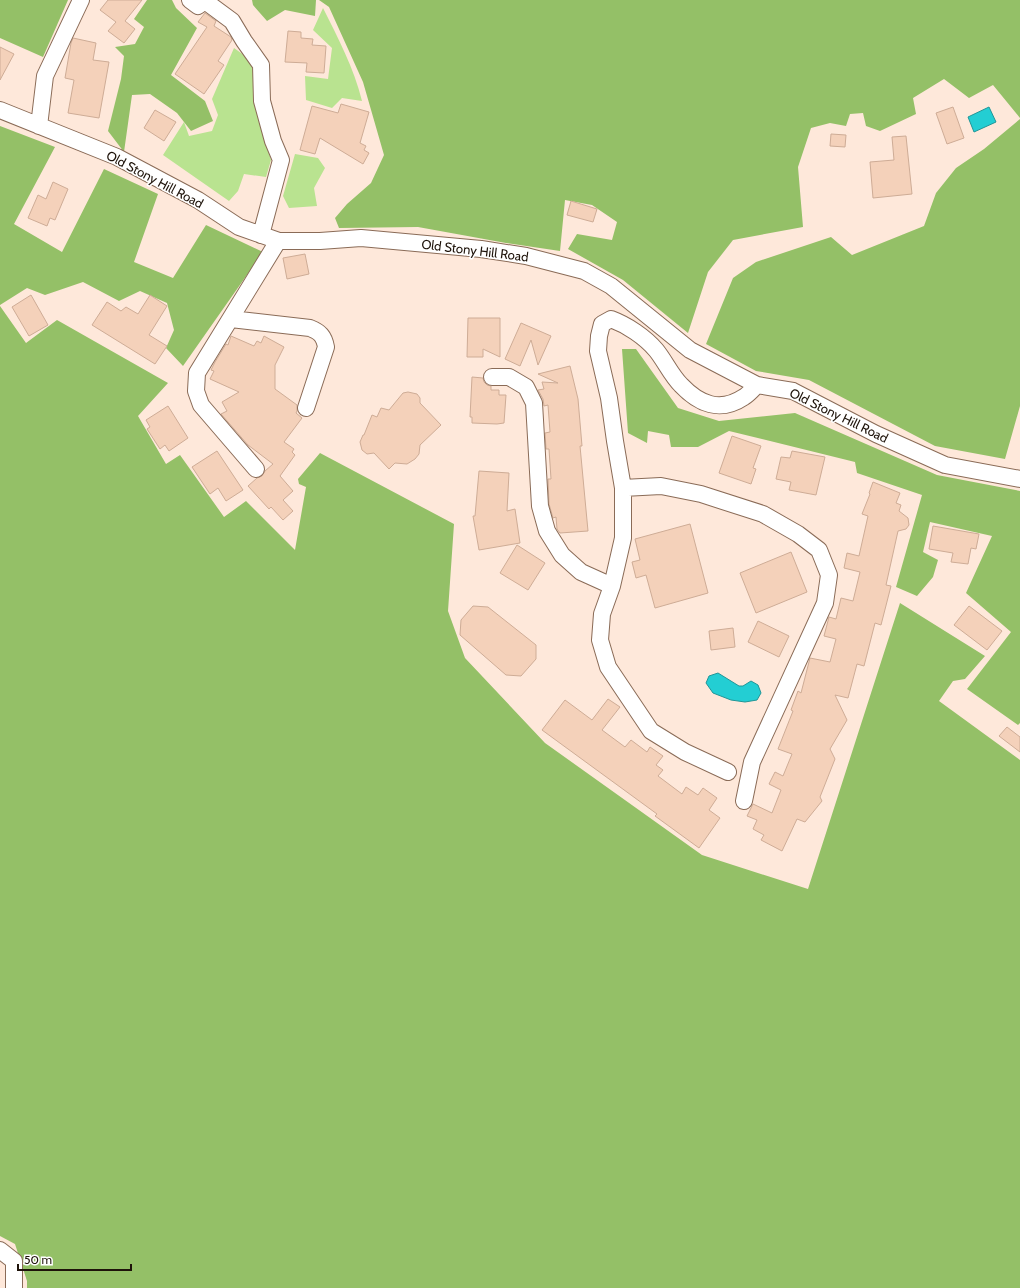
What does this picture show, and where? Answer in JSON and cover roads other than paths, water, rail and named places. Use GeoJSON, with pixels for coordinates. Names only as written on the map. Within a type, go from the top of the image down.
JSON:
{"type":"FeatureCollection","features":[{"type":"Feature","properties":{"kind":"street"},"geometry":{"type":"LineString","coordinates":[[38,126],[45,76],[81,0]]}},
{"type":"Feature","properties":{"kind":"street"},"geometry":{"type":"LineString","coordinates":[[190,0],[198,6],[206,1],[232,21],[261,65],[262,101],[273,141],[282,160],[261,235]]}},
{"type":"Feature","properties":{"kind":"street","name":"Old Stony Hill Road"},"geometry":{"type":"LineString","coordinates":[[0,110],[117,157],[198,200],[239,227],[278,241],[320,241],[361,238],[481,249],[526,256],[584,271],[611,286],[690,350],[757,385],[793,391],[876,434],[945,465],[1020,479]]}},
{"type":"Feature","properties":{"kind":"street"},"geometry":{"type":"LineString","coordinates":[[256,469],[201,405],[196,392],[197,373],[278,241]]}},
{"type":"Feature","properties":{"kind":"street"},"geometry":{"type":"LineString","coordinates":[[231,319],[310,328],[319,332],[325,340],[326,347],[306,408]]}},
{"type":"Feature","properties":{"kind":"street"},"geometry":{"type":"LineString","coordinates":[[728,772],[685,752],[652,730],[608,667],[600,640],[602,614],[612,586],[623,538],[623,488],[609,398],[598,351],[599,336],[602,324],[611,319],[636,332],[655,350],[681,385],[700,401],[720,406],[732,403],[744,397],[757,385]]}},
{"type":"Feature","properties":{"kind":"street"},"geometry":{"type":"LineString","coordinates":[[492,377],[509,377],[526,387],[534,403],[540,506],[547,531],[562,555],[581,572],[612,586]]}},
{"type":"Feature","properties":{"kind":"street"},"geometry":{"type":"LineString","coordinates":[[623,488],[660,486],[701,494],[763,514],[798,534],[819,550],[829,575],[825,603],[752,762],[744,801]]}},
{"type":"Feature","properties":{"kind":"street"},"geometry":{"type":"LineString","coordinates":[[0,1250],[14,1261],[14,1288]]}},
{"type":"Feature","properties":{"kind":"water"},"geometry":{"type":"Polygon","coordinates":[[[989,107],[996,122],[974,132],[968,117],[989,107]]]}},
{"type":"Feature","properties":{"kind":"water"},"geometry":{"type":"Polygon","coordinates":[[[718,673],[739,686],[743,686],[751,681],[758,685],[761,693],[757,700],[745,702],[731,700],[713,693],[706,683],[709,676],[718,673]]]}}]}
